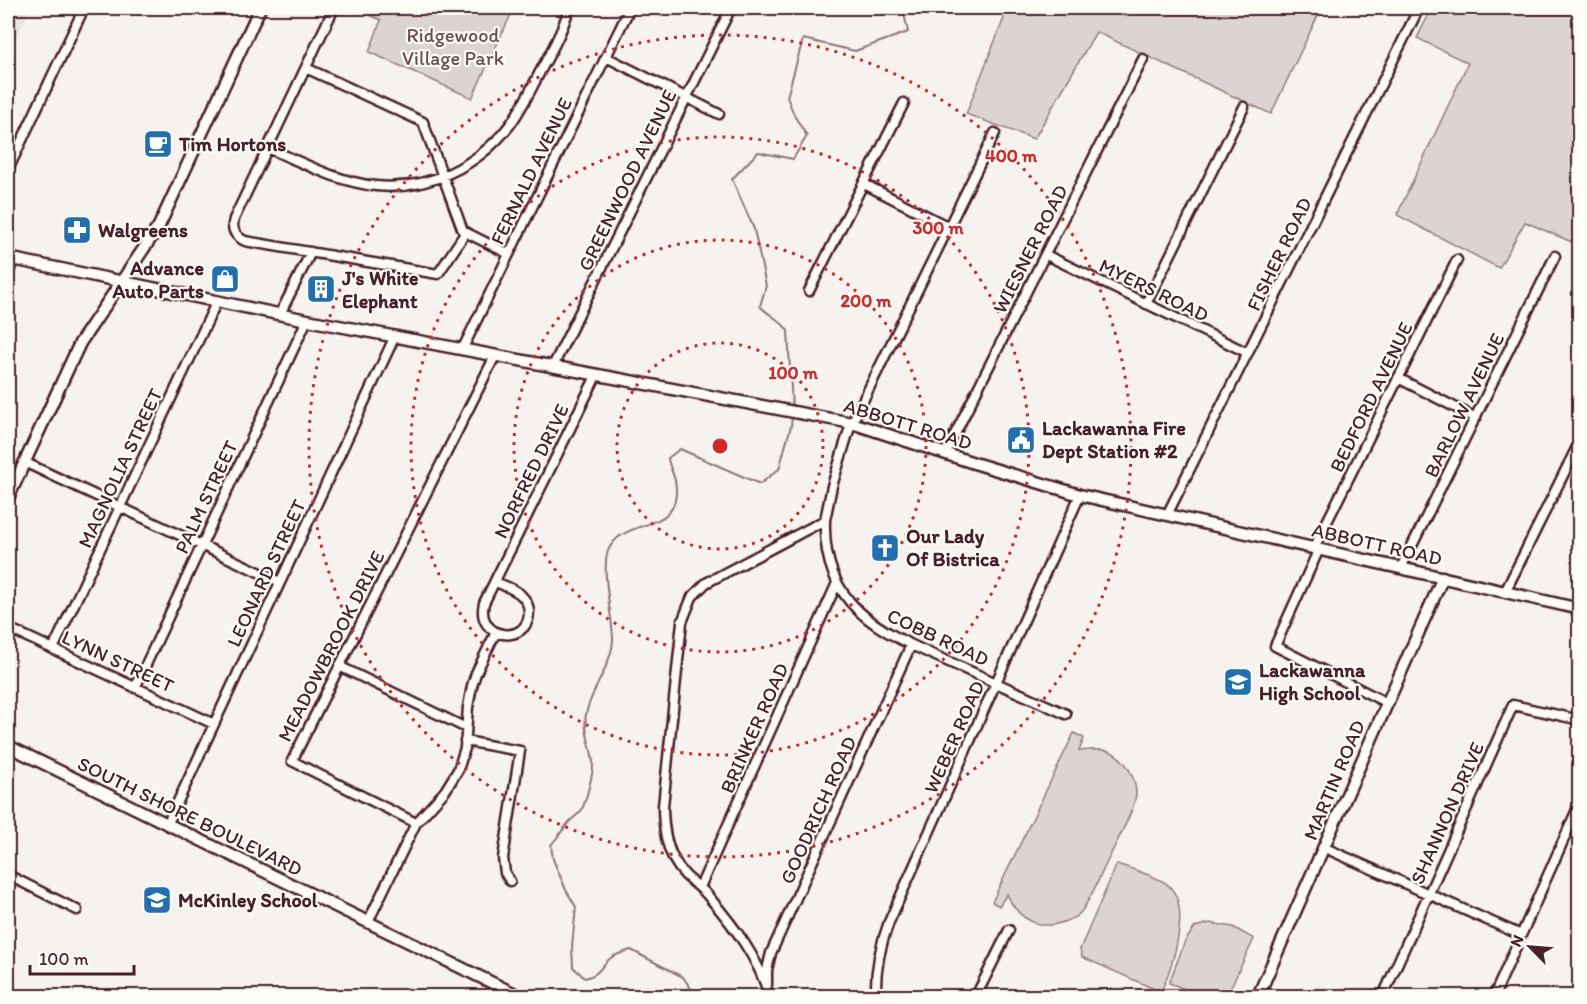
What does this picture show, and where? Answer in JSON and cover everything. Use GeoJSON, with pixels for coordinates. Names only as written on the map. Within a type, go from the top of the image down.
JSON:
{"type":"FeatureCollection","features":[{"type":"Feature","properties":{"kind":"street"},"geometry":{"type":"LineString","coordinates":[[8,170],[84,8]]}},
{"type":"Feature","properties":{"kind":"street"},"geometry":{"type":"LineString","coordinates":[[8,498],[81,343],[159,226],[260,8]]}},
{"type":"Feature","properties":{"kind":"street"},"geometry":{"type":"LineString","coordinates":[[334,8],[234,219],[235,234],[238,238],[245,240],[438,274],[466,232]]}},
{"type":"Feature","properties":{"kind":"street"},"geometry":{"type":"LineString","coordinates":[[268,148],[323,172],[374,186],[400,186],[442,176],[478,156],[510,125],[562,30],[569,8]]}},
{"type":"Feature","properties":{"kind":"street","name":"FERNALD AVENUE"},"geometry":{"type":"LineString","coordinates":[[462,350],[630,8]]}},
{"type":"Feature","properties":{"kind":"street","name":"GREENWOOD AVENUE"},"geometry":{"type":"LineString","coordinates":[[553,366],[731,8]]}},
{"type":"Feature","properties":{"kind":"street","name":"FISHER ROAD"},"geometry":{"type":"LineString","coordinates":[[1167,515],[1419,8]]}},
{"type":"Feature","properties":{"kind":"street"},"geometry":{"type":"LineString","coordinates":[[606,57],[719,114]]}},
{"type":"Feature","properties":{"kind":"street","name":"WIESNER ROAD"},"geometry":{"type":"LineString","coordinates":[[945,454],[1143,59]]}},
{"type":"Feature","properties":{"kind":"street"},"geometry":{"type":"LineString","coordinates":[[306,68],[423,122],[463,231],[509,254]]}},
{"type":"Feature","properties":{"kind":"street"},"geometry":{"type":"LineString","coordinates":[[809,291],[904,103]]}},
{"type":"Feature","properties":{"kind":"street"},"geometry":{"type":"LineString","coordinates":[[1146,304],[1244,108]]}},
{"type":"Feature","properties":{"kind":"street","name":"COBB ROAD"},"geometry":{"type":"LineString","coordinates":[[995,133],[852,423],[832,486],[824,536],[837,583],[850,602],[871,623],[911,645],[1066,714]]}},
{"type":"Feature","properties":{"kind":"street"},"geometry":{"type":"LineString","coordinates":[[864,184],[949,227]]}},
{"type":"Feature","properties":{"kind":"street"},"geometry":{"type":"LineString","coordinates":[[280,314],[309,251]]}},
{"type":"Feature","properties":{"kind":"street","name":"MYERS ROAD"},"geometry":{"type":"LineString","coordinates":[[1046,255],[1248,353]]}},
{"type":"Feature","properties":{"kind":"street","name":"BARLOW AVENUE"},"geometry":{"type":"LineString","coordinates":[[1401,568],[1555,256]]}},
{"type":"Feature","properties":{"kind":"street"},"geometry":{"type":"LineString","coordinates":[[8,273],[11,259]]}},
{"type":"Feature","properties":{"kind":"street","name":"ABBOTT ROAD"},"geometry":{"type":"LineString","coordinates":[[11,259],[308,320],[852,423],[1080,495],[1580,609]]}},
{"type":"Feature","properties":{"kind":"street","name":"BEDFORD AVENUE"},"geometry":{"type":"LineString","coordinates":[[1387,703],[1275,646],[1317,549],[1457,260]]}},
{"type":"Feature","properties":{"kind":"street","name":"MAGNOLIA STREET"},"geometry":{"type":"LineString","coordinates":[[53,649],[216,302]]}},
{"type":"Feature","properties":{"kind":"street","name":"PALM STREET"},"geometry":{"type":"LineString","coordinates":[[135,688],[308,320]]}},
{"type":"Feature","properties":{"kind":"street","name":"LEONARD STREET"},"geometry":{"type":"LineString","coordinates":[[167,825],[395,336]]}},
{"type":"Feature","properties":{"kind":"street","name":"MEADOWBROOK DRIVE"},"geometry":{"type":"LineString","coordinates":[[416,823],[292,761],[495,356]]}},
{"type":"Feature","properties":{"kind":"street","name":"NORFRED DRIVE"},"geometry":{"type":"LineString","coordinates":[[496,632],[485,621],[483,609],[597,374]]}},
{"type":"Feature","properties":{"kind":"street"},"geometry":{"type":"LineString","coordinates":[[1398,378],[1476,418]]}},
{"type":"Feature","properties":{"kind":"street"},"geometry":{"type":"LineString","coordinates":[[1505,592],[1580,441]]}},
{"type":"Feature","properties":{"kind":"street"},"geometry":{"type":"LineString","coordinates":[[24,462],[280,582]]}},
{"type":"Feature","properties":{"kind":"street","name":"WEBER ROAD"},"geometry":{"type":"LineString","coordinates":[[876,996],[876,973],[884,936],[1080,495]]}},
{"type":"Feature","properties":{"kind":"street"},"geometry":{"type":"LineString","coordinates":[[768,994],[761,975],[743,942],[700,887],[683,873],[673,858],[663,824],[682,622],[692,597],[706,583],[825,520]]}},
{"type":"Feature","properties":{"kind":"street","name":"MARTIN ROAD"},"geometry":{"type":"LineString","coordinates":[[1258,996],[1443,578]]}},
{"type":"Feature","properties":{"kind":"street"},"geometry":{"type":"LineString","coordinates":[[368,922],[416,823],[452,780],[462,759],[468,706],[476,673],[496,632],[506,635],[514,634],[525,626],[529,615],[528,606],[522,595],[496,582]]}},
{"type":"Feature","properties":{"kind":"street","name":"BRINKER ROAD"},"geometry":{"type":"LineString","coordinates":[[700,887],[837,583]]}},
{"type":"Feature","properties":{"kind":"street","name":"LYNN STREET"},"geometry":{"type":"LineString","coordinates":[[8,628],[214,724]]}},
{"type":"Feature","properties":{"kind":"street","name":"GOODRICH ROAD"},"geometry":{"type":"LineString","coordinates":[[768,994],[767,970],[771,953],[911,645]]}},
{"type":"Feature","properties":{"kind":"street"},"geometry":{"type":"LineString","coordinates":[[339,666],[466,728]]}},
{"type":"Feature","properties":{"kind":"street","name":"SHANNON DRIVE"},"geometry":{"type":"LineString","coordinates":[[1383,996],[1513,705],[1580,720]]}},
{"type":"Feature","properties":{"kind":"street"},"geometry":{"type":"LineString","coordinates":[[465,741],[520,751],[503,858],[505,873],[510,881]]}},
{"type":"Feature","properties":{"kind":"street","name":"SOUTH SHORE BOULEVARD"},"geometry":{"type":"LineString","coordinates":[[8,746],[519,996]]}},
{"type":"Feature","properties":{"kind":"street"},"geometry":{"type":"LineString","coordinates":[[1494,996],[1580,803]]}},
{"type":"Feature","properties":{"kind":"street"},"geometry":{"type":"LineString","coordinates":[[1324,848],[1521,934]]}},
{"type":"Feature","properties":{"kind":"street"},"geometry":{"type":"LineString","coordinates":[[8,875],[77,910]]}},
{"type":"Feature","properties":{"kind":"street"},"geometry":{"type":"LineString","coordinates":[[976,996],[1009,930]]}},
{"type":"Feature","properties":{"kind":"shaded area"},"geometry":{"type":"Polygon","coordinates":[[[8,8],[30,8],[8,55],[8,8]]]}},
{"type":"Feature","properties":{"kind":"green space","name":"Ridgewood Village Park"},"geometry":{"type":"Polygon","coordinates":[[[354,8],[514,8],[472,98],[369,52],[381,20],[354,8]]]}},
{"type":"Feature","properties":{"kind":"green space"},"geometry":{"type":"Polygon","coordinates":[[[1008,8],[1317,8],[1320,11],[1271,114],[1096,32],[1034,139],[966,114],[1008,8]]]}},
{"type":"Feature","properties":{"kind":"green space"},"geometry":{"type":"Polygon","coordinates":[[[1432,8],[1579,8],[1579,245],[1525,222],[1499,268],[1397,215],[1468,63],[1417,38],[1432,8]]]}},
{"type":"Feature","properties":{"kind":"green space"},"geometry":{"type":"Polygon","coordinates":[[[1074,733],[1084,738],[1079,751],[1104,750],[1121,759],[1134,782],[1135,801],[1125,826],[1082,911],[1066,921],[1047,925],[1039,924],[1023,916],[1011,903],[1007,894],[999,906],[992,902],[1074,733]]]}},
{"type":"Feature","properties":{"kind":"green space"},"geometry":{"type":"Polygon","coordinates":[[[1117,864],[1164,882],[1175,895],[1179,907],[1178,937],[1175,953],[1161,992],[1082,957],[1080,949],[1117,864]]]}},
{"type":"Feature","properties":{"kind":"green space"},"geometry":{"type":"Polygon","coordinates":[[[1210,923],[1233,927],[1254,939],[1227,995],[1198,994],[1169,983],[1185,941],[1195,927],[1210,923]]]}},
{"type":"Feature","properties":{"kind":"waterway"},"geometry":{"type":"LineString","coordinates":[[792,408],[788,331],[760,306],[766,286],[754,229],[732,179],[758,152],[793,159],[807,136],[795,117],[787,97],[803,39],[855,51],[908,32],[903,8]]}},
{"type":"Feature","properties":{"kind":"waterway"},"geometry":{"type":"LineString","coordinates":[[696,996],[683,977],[631,950],[612,957],[595,974],[585,978],[573,967],[572,946],[576,907],[553,859],[551,845],[581,811],[592,773],[593,763],[586,714],[610,656],[613,637],[606,569],[608,551],[626,532],[662,518],[671,510],[676,498],[675,480],[668,458],[680,449],[760,484],[779,469],[792,416]]}},
{"type":"Feature","properties":{"kind":"place","name":"Tim Hortons"},"geometry":{"type":"Point","coordinates":[158,144]}},
{"type":"Feature","properties":{"kind":"place","name":"Walgreens"},"geometry":{"type":"Point","coordinates":[77,230]}},
{"type":"Feature","properties":{"kind":"place","name":"Advance Auto Parts"},"geometry":{"type":"Point","coordinates":[225,279]}},
{"type":"Feature","properties":{"kind":"place","name":"J's White Elephant"},"geometry":{"type":"Point","coordinates":[321,289]}},
{"type":"Feature","properties":{"kind":"place","name":"Lackawanna Fire Dept Station #2"},"geometry":{"type":"Point","coordinates":[1021,440]}},
{"type":"Feature","properties":{"kind":"place","name":"Our Lady Of Bistrica"},"geometry":{"type":"Point","coordinates":[885,548]}},
{"type":"Feature","properties":{"kind":"place","name":"Lackawanna High School"},"geometry":{"type":"Point","coordinates":[1238,682]}},
{"type":"Feature","properties":{"kind":"place","name":"McKinley School"},"geometry":{"type":"Point","coordinates":[157,900]}}]}
